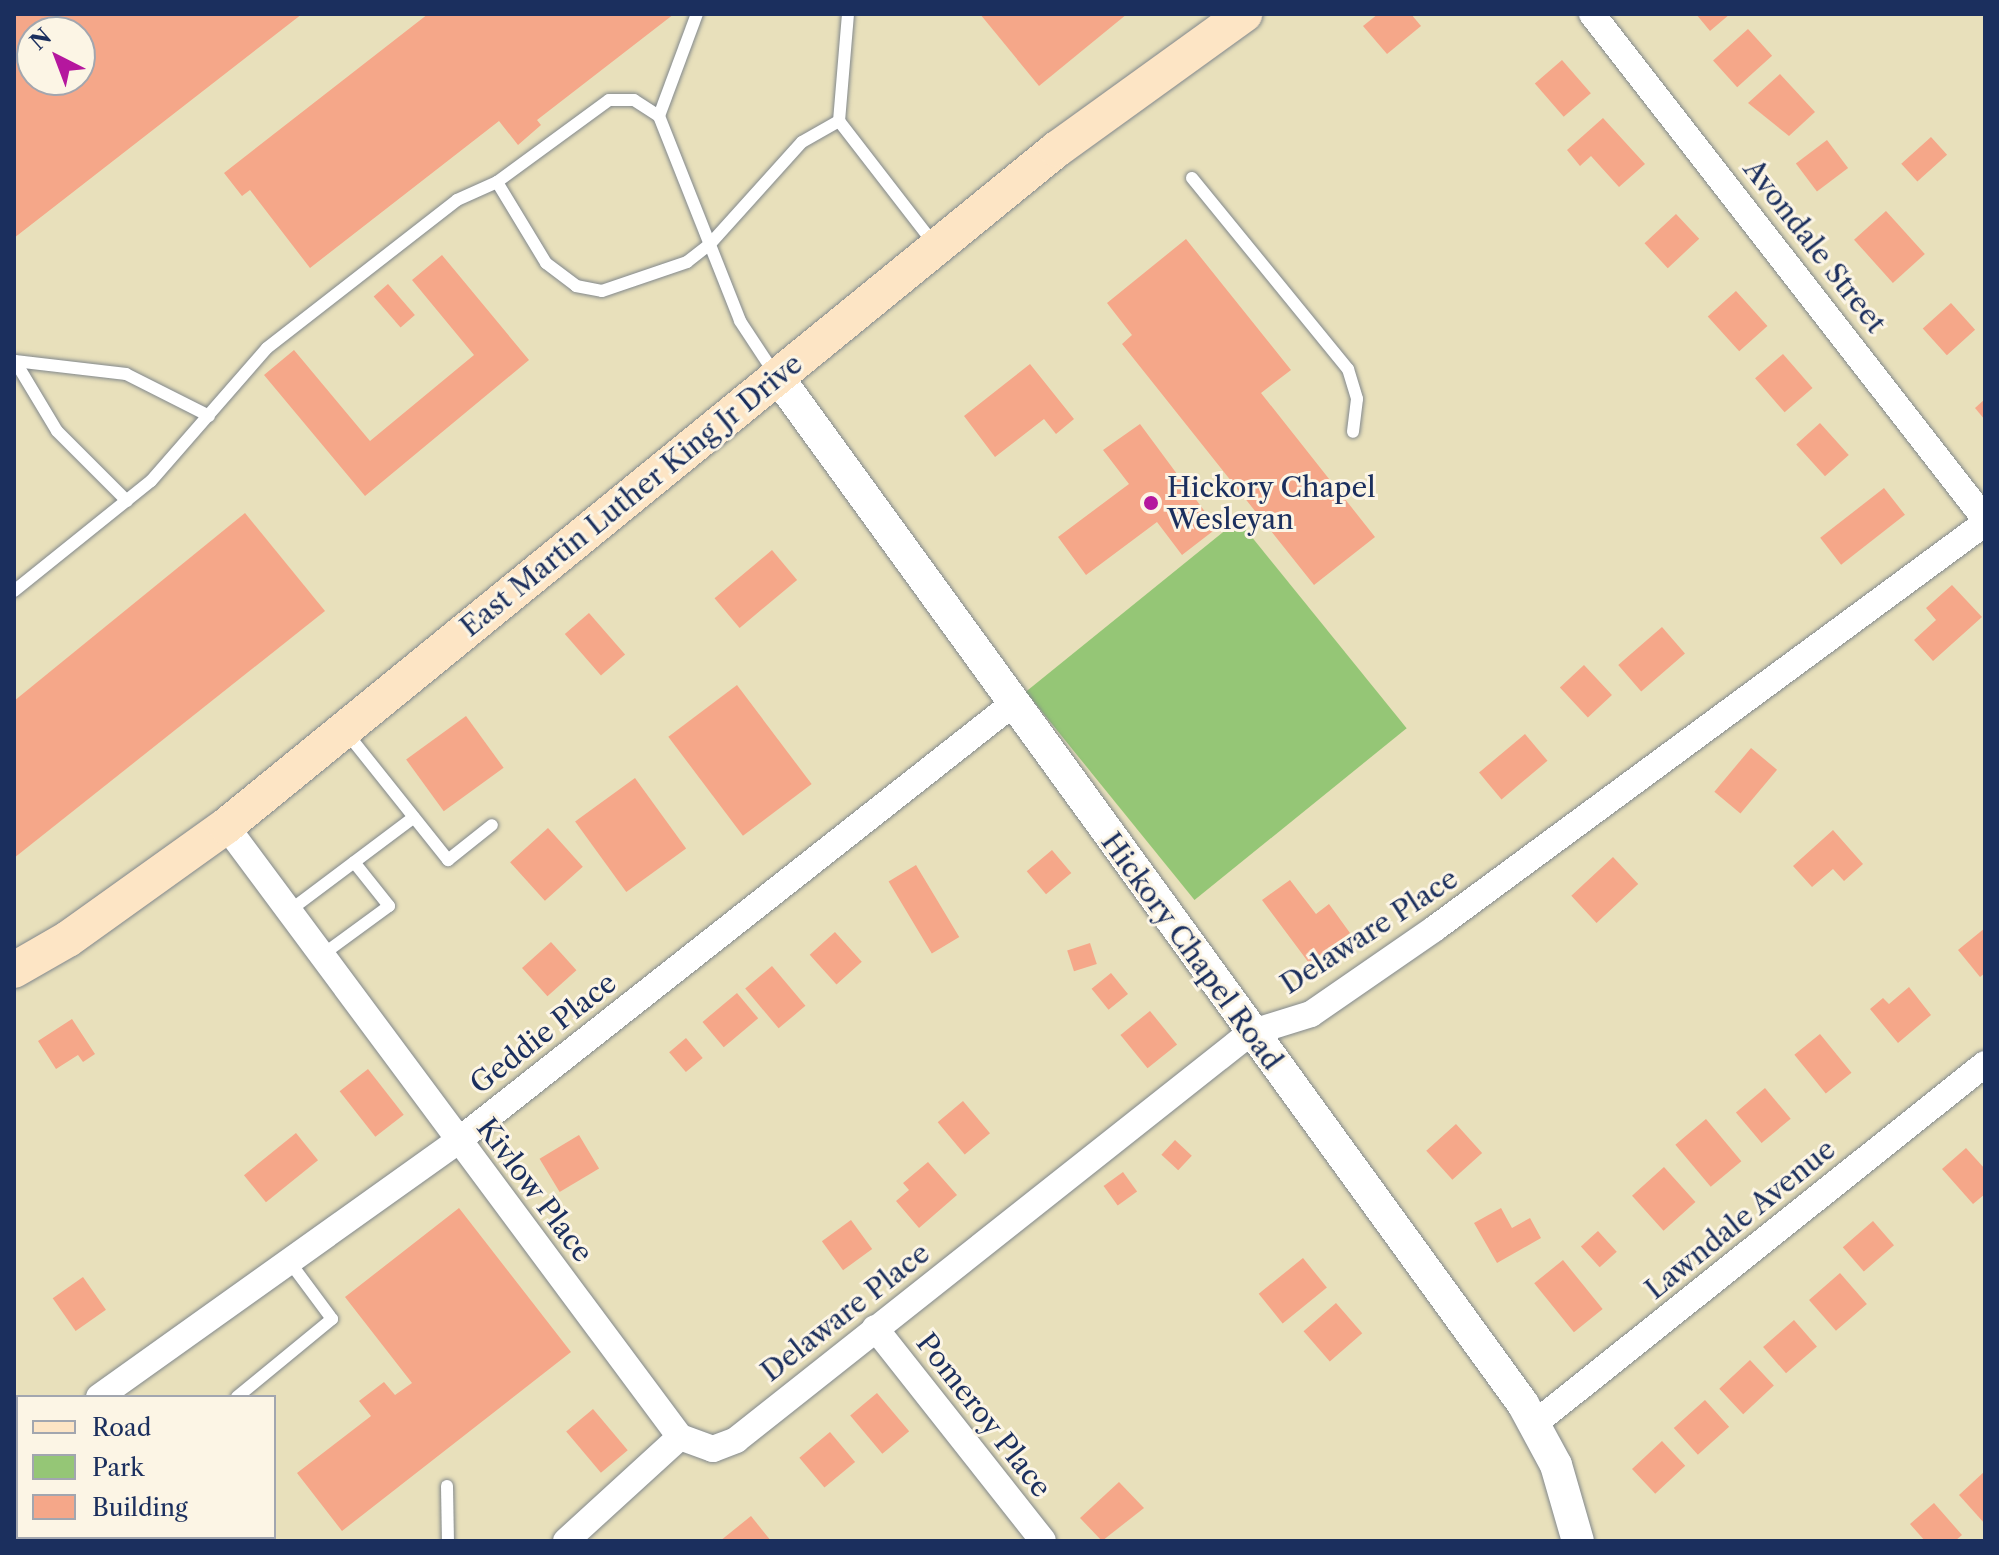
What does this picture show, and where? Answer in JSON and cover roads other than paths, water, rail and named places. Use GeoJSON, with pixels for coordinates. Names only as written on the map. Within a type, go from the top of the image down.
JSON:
{"type":"FeatureCollection","features":[{"type":"Feature","properties":{"kind":"main road","name":"East Martin Luther King Jr Drive"},"geometry":{"type":"LineString","coordinates":[[14,970],[68,939],[226,826],[1057,149],[1244,14]]}},
{"type":"Feature","properties":{"kind":"street","name":"Avondale Street"},"geometry":{"type":"LineString","coordinates":[[1592,14],[1985,521]]}},
{"type":"Feature","properties":{"kind":"street","name":"Hickory Chapel Road"},"geometry":{"type":"LineString","coordinates":[[777,376],[1534,1424],[1556,1465],[1578,1541]]}},
{"type":"Feature","properties":{"kind":"street","name":"Delaware Place"},"geometry":{"type":"LineString","coordinates":[[680,1437],[713,1449],[736,1440],[1250,1033],[1311,1014],[1385,963],[1985,521]]}},
{"type":"Feature","properties":{"kind":"street","name":"Geddie Place"},"geometry":{"type":"LineString","coordinates":[[102,1395],[459,1140],[1014,703]]}},
{"type":"Feature","properties":{"kind":"street","name":"Kivlow Place"},"geometry":{"type":"LineString","coordinates":[[226,826],[680,1437]]}},
{"type":"Feature","properties":{"kind":"street","name":"Lawndale Avenue"},"geometry":{"type":"LineString","coordinates":[[1534,1424],[1985,1064]]}},
{"type":"Feature","properties":{"kind":"street","name":"Pomeroy Place"},"geometry":{"type":"LineString","coordinates":[[875,1328],[1043,1541]]}},
{"type":"Feature","properties":{"kind":"street"},"geometry":{"type":"LineString","coordinates":[[566,1541],[680,1437]]}},
{"type":"Feature","properties":{"kind":"lane"},"geometry":{"type":"LineString","coordinates":[[659,116],[697,14]]}},
{"type":"Feature","properties":{"kind":"lane"},"geometry":{"type":"LineString","coordinates":[[848,14],[839,121],[936,247]]}},
{"type":"Feature","properties":{"kind":"lane"},"geometry":{"type":"LineString","coordinates":[[14,591],[127,501],[209,416],[267,348],[457,200],[497,182],[609,100],[634,100],[659,116],[740,321],[777,376]]}},
{"type":"Feature","properties":{"kind":"lane"},"geometry":{"type":"LineString","coordinates":[[497,182],[546,263],[576,286],[602,291],[687,262],[710,244],[802,142],[839,121]]}},
{"type":"Feature","properties":{"kind":"lane"},"geometry":{"type":"LineString","coordinates":[[1192,178],[1348,369],[1357,399],[1353,432]]}},
{"type":"Feature","properties":{"kind":"lane"},"geometry":{"type":"LineString","coordinates":[[14,360],[126,374],[209,416]]}},
{"type":"Feature","properties":{"kind":"lane"},"geometry":{"type":"LineString","coordinates":[[14,360],[57,431],[127,501]]}},
{"type":"Feature","properties":{"kind":"lane"},"geometry":{"type":"LineString","coordinates":[[344,729],[448,860],[492,825]]}},
{"type":"Feature","properties":{"kind":"lane"},"geometry":{"type":"LineString","coordinates":[[289,911],[414,817]]}},
{"type":"Feature","properties":{"kind":"lane"},"geometry":{"type":"LineString","coordinates":[[322,955],[389,906],[354,862]]}},
{"type":"Feature","properties":{"kind":"lane"},"geometry":{"type":"LineString","coordinates":[[239,1395],[332,1319],[289,1261]]}},
{"type":"Feature","properties":{"kind":"lane"},"geometry":{"type":"LineString","coordinates":[[447,1486],[448,1541]]}},
{"type":"Feature","properties":{"kind":"place","name":"Hickory Chapel Wesleyan"},"geometry":{"type":"Point","coordinates":[1151,503]}}]}
